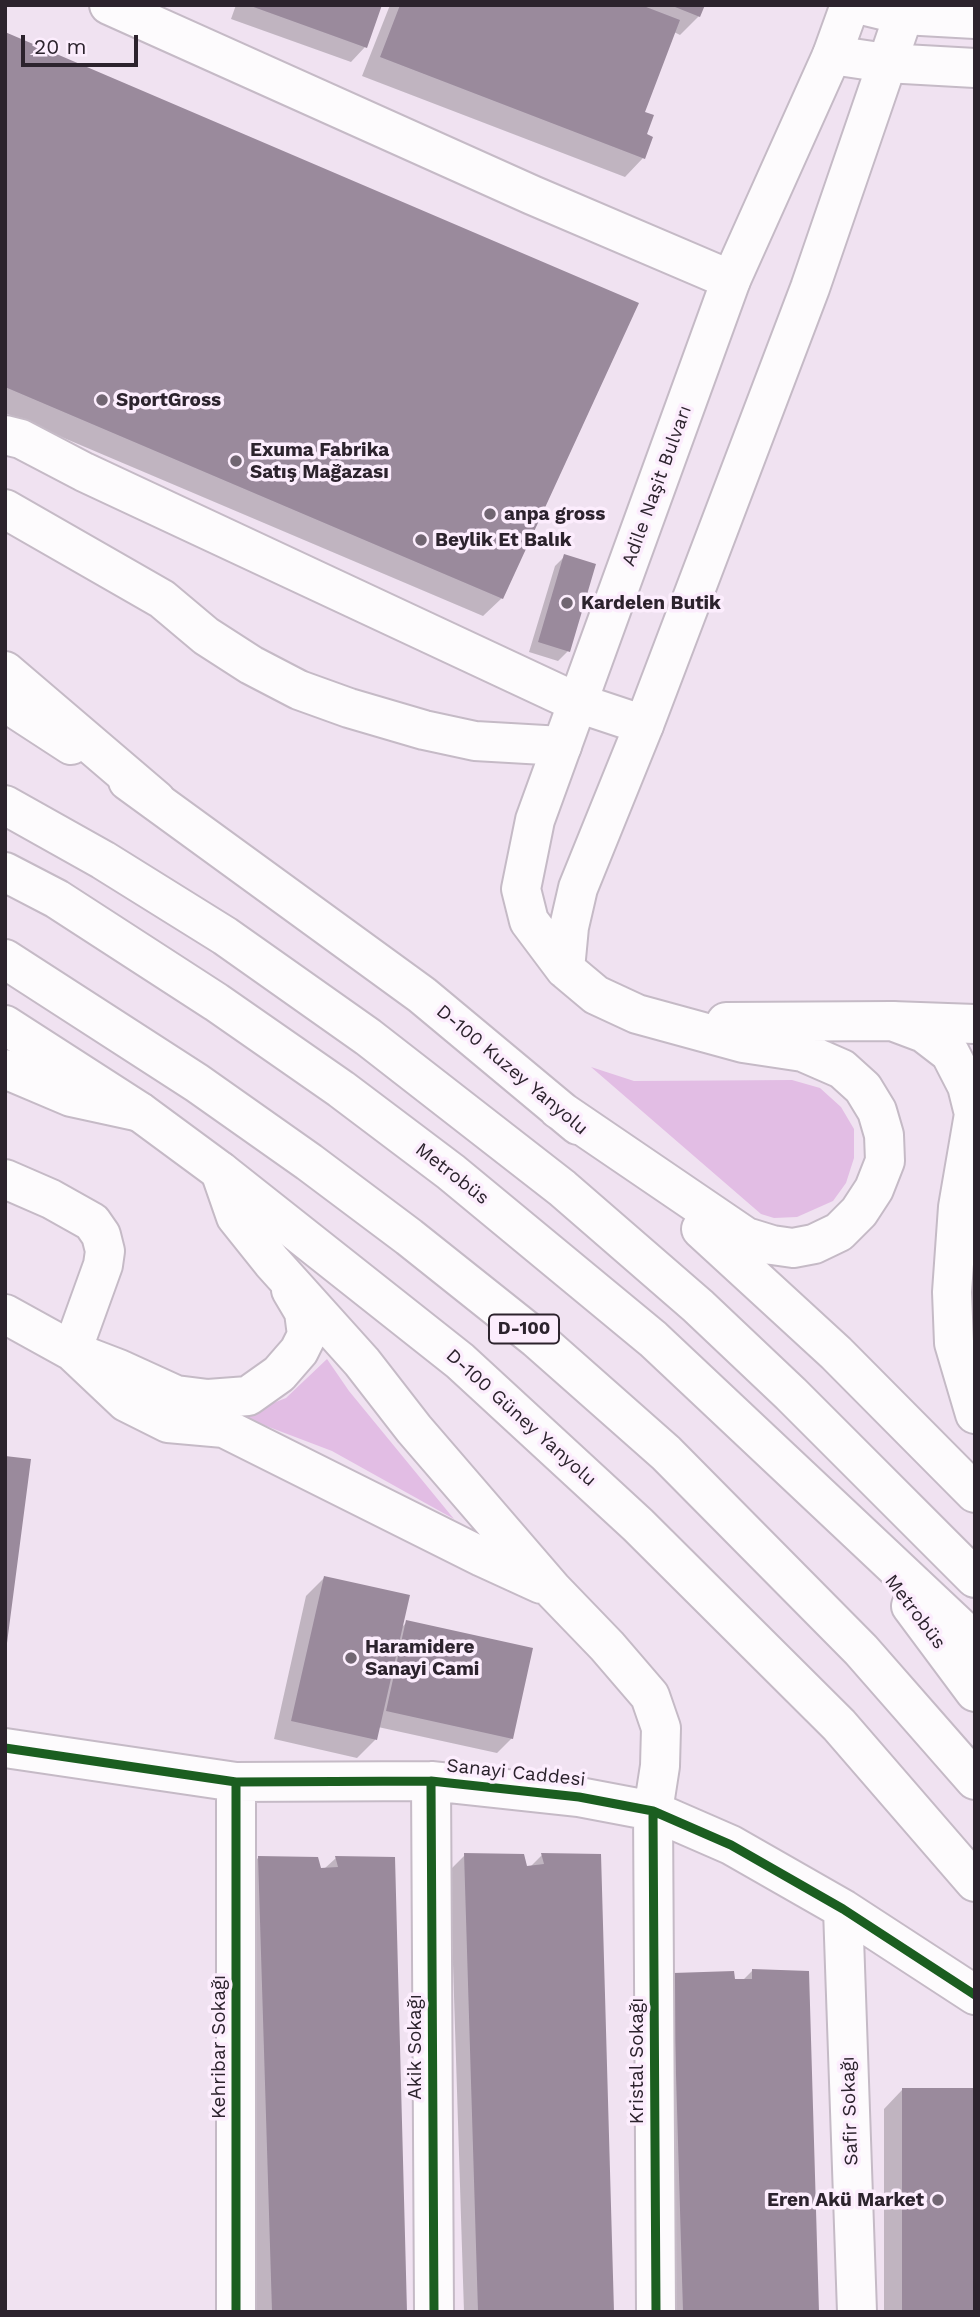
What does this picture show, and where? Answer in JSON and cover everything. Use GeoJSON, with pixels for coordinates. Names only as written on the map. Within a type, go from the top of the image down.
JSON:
{"type":"FeatureCollection","features":[{"type":"Feature","properties":{"kind":"main road"},"geometry":{"type":"LineString","coordinates":[[109,5],[531,195],[732,280]]}},
{"type":"Feature","properties":{"kind":"main road","name":"Adile Naşit Bulvarı"},"geometry":{"type":"LineString","coordinates":[[558,1108],[746,1237],[772,1245],[793,1248],[814,1244],[839,1232],[859,1212],[874,1189],[885,1161],[884,1135],[877,1111],[863,1088],[842,1069],[803,1052],[743,1043],[637,1014],[596,995],[565,969],[529,921],[521,889],[535,820],[732,280],[832,55],[850,5]]}},
{"type":"Feature","properties":{"kind":"main road"},"geometry":{"type":"LineString","coordinates":[[862,5],[975,19]]}},
{"type":"Feature","properties":{"kind":"main road"},"geometry":{"type":"LineString","coordinates":[[565,969],[569,928],[578,888],[644,725],[810,288],[905,10]]}},
{"type":"Feature","properties":{"kind":"main road"},"geometry":{"type":"LineString","coordinates":[[832,55],[886,63],[975,68]]}},
{"type":"Feature","properties":{"kind":"main road"},"geometry":{"type":"LineString","coordinates":[[6,433],[578,703],[644,725]]}},
{"type":"Feature","properties":{"kind":"main road"},"geometry":{"type":"LineString","coordinates":[[5,509],[162,599],[206,636],[251,665],[299,690],[424,730],[475,741],[562,746]]}},
{"type":"Feature","properties":{"kind":"main road"},"geometry":{"type":"LineString","coordinates":[[5,671],[156,800]]}},
{"type":"Feature","properties":{"kind":"main road","name":"D-100 Kuzey Yanyolu"},"geometry":{"type":"LineString","coordinates":[[5,702],[156,800],[422,995],[719,1244],[836,1353],[975,1493]]}},
{"type":"Feature","properties":{"kind":"main road"},"geometry":{"type":"LineString","coordinates":[[5,805],[103,860],[225,936],[368,1037],[562,1188],[708,1315],[975,1577]]}},
{"type":"Feature","properties":{"kind":"main road","name":"Metrobüs"},"geometry":{"type":"LineString","coordinates":[[5,872],[57,899],[216,1002],[341,1089],[451,1172],[653,1339],[975,1642]]}},
{"type":"Feature","properties":{"kind":"main road","name":"D-100"},"geometry":{"type":"LineString","coordinates":[[5,959],[197,1083],[309,1162],[537,1339],[666,1453],[861,1650],[975,1780]]}},
{"type":"Feature","properties":{"kind":"main road"},"geometry":{"type":"LineString","coordinates":[[892,1021],[975,1024]]}},
{"type":"Feature","properties":{"kind":"main road","name":"Adile Naşit Bulvarı"},"geometry":{"type":"LineString","coordinates":[[675,1023],[892,1021],[925,1033],[950,1053],[967,1086],[974,1114],[969,1173],[958,1207],[952,1292],[954,1343],[975,1414]]}},
{"type":"Feature","properties":{"kind":"main road","name":"D-100 Güney Yanyolu"},"geometry":{"type":"LineString","coordinates":[[5,1025],[140,1112],[220,1171],[460,1361],[628,1516],[839,1725],[975,1882]]}},
{"type":"Feature","properties":{"kind":"main road"},"geometry":{"type":"LineString","coordinates":[[5,1069],[71,1097],[140,1112]]}},
{"type":"Feature","properties":{"kind":"main road"},"geometry":{"type":"LineString","coordinates":[[5,1314],[72,1352],[119,1369],[176,1395],[208,1399],[248,1396],[279,1374],[299,1352],[307,1335],[304,1312],[272,1262],[236,1217],[220,1171]]}},
{"type":"Feature","properties":{"kind":"main road"},"geometry":{"type":"LineString","coordinates":[[5,1179],[51,1199],[92,1222],[101,1235],[105,1251],[103,1265],[72,1352]]}},
{"type":"Feature","properties":{"kind":"main road","name":"Kristal Sokağı"},"geometry":{"type":"LineString","coordinates":[[272,1262],[362,1362],[414,1429],[552,1589],[650,1696],[661,1728],[660,1766],[653,1811],[656,2312]]}},
{"type":"Feature","properties":{"kind":"main road"},"geometry":{"type":"LineString","coordinates":[[72,1352],[126,1402],[168,1423],[224,1428],[482,1557],[552,1589]]}},
{"type":"Feature","properties":{"kind":"main road","name":"Metrobüs"},"geometry":{"type":"LineString","coordinates":[[856,1532],[975,1692]]}},
{"type":"Feature","properties":{"kind":"main road","name":"Sanayi Caddesi"},"geometry":{"type":"LineString","coordinates":[[6,1754],[236,1782],[432,1781],[579,1797],[653,1811],[731,1845],[844,1909],[975,1995]]}},
{"type":"Feature","properties":{"kind":"main road","name":"Akik Sokağı"},"geometry":{"type":"LineString","coordinates":[[432,1781],[434,2312]]}},
{"type":"Feature","properties":{"kind":"main road","name":"Kehribar Sokağı"},"geometry":{"type":"LineString","coordinates":[[236,1782],[236,2312]]}},
{"type":"Feature","properties":{"kind":"main road","name":"Safir Sokağı"},"geometry":{"type":"LineString","coordinates":[[844,1909],[857,2312]]}},
{"type":"Feature","properties":{"kind":"shaded area"},"geometry":{"type":"Polygon","coordinates":[[[591,1067],[634,1081],[792,1080],[820,1088],[841,1107],[854,1129],[854,1158],[846,1183],[833,1201],[797,1217],[774,1218],[761,1214],[591,1067]]]}},
{"type":"Feature","properties":{"kind":"shaded area"},"geometry":{"type":"Polygon","coordinates":[[[327,1359],[349,1391],[454,1519],[332,1451],[240,1416],[286,1398],[327,1359]]]}},
{"type":"Feature","properties":{"kind":"building"},"geometry":{"type":"Polygon","coordinates":[[[248,5],[382,5],[367,48],[248,5]]]}},
{"type":"Feature","properties":{"kind":"building"},"geometry":{"type":"Polygon","coordinates":[[[400,5],[641,5],[680,20],[645,112],[654,115],[647,134],[653,137],[645,159],[380,57],[400,5]]]}},
{"type":"Feature","properties":{"kind":"building"},"geometry":{"type":"Polygon","coordinates":[[[670,5],[705,5],[700,17],[670,5]]]}},
{"type":"Feature","properties":{"kind":"building"},"geometry":{"type":"Polygon","coordinates":[[[5,32],[639,303],[503,599],[5,387],[5,32]]]}},
{"type":"Feature","properties":{"kind":"building","name":"Kardelen Butik"},"geometry":{"type":"Polygon","coordinates":[[[564,554],[596,564],[570,652],[538,642],[564,554]]]}},
{"type":"Feature","properties":{"kind":"building"},"geometry":{"type":"Polygon","coordinates":[[[5,1456],[31,1459],[7,1643],[5,1643],[5,1456]]]}},
{"type":"Feature","properties":{"kind":"building","name":"Haramidere Sanayi Cami"},"geometry":{"type":"Polygon","coordinates":[[[324,1576],[410,1595],[377,1740],[291,1721],[324,1576]]]}},
{"type":"Feature","properties":{"kind":"building"},"geometry":{"type":"Polygon","coordinates":[[[406,1620],[533,1648],[513,1739],[386,1711],[406,1620]]]}},
{"type":"Feature","properties":{"kind":"building"},"geometry":{"type":"Polygon","coordinates":[[[464,1853],[524,1854],[527,1866],[544,1864],[541,1853],[601,1854],[614,2312],[478,2312],[464,1853]]]}},
{"type":"Feature","properties":{"kind":"building"},"geometry":{"type":"Polygon","coordinates":[[[258,1856],[318,1857],[321,1868],[338,1867],[335,1856],[395,1857],[407,2312],[272,2312],[258,1856]]]}},
{"type":"Feature","properties":{"kind":"building"},"geometry":{"type":"Polygon","coordinates":[[[752,1969],[809,1971],[819,2312],[683,2312],[673,1973],[734,1971],[735,1979],[752,1979],[752,1969]]]}},
{"type":"Feature","properties":{"kind":"building","name":"Eren Akü Market"},"geometry":{"type":"Polygon","coordinates":[[[902,2088],[975,2088],[975,2312],[902,2312],[902,2088]]]}},
{"type":"Feature","properties":{"kind":"cycle path"},"geometry":{"type":"LineString","coordinates":[[5,1748],[236,1782],[431,1781],[579,1797],[653,1811],[731,1845],[843,1909],[975,1995]]}},
{"type":"Feature","properties":{"kind":"cycle path"},"geometry":{"type":"LineString","coordinates":[[431,1781],[434,2312]]}},
{"type":"Feature","properties":{"kind":"cycle path"},"geometry":{"type":"LineString","coordinates":[[236,1782],[236,2312]]}},
{"type":"Feature","properties":{"kind":"cycle path"},"geometry":{"type":"LineString","coordinates":[[653,1811],[656,2312]]}},
{"type":"Feature","properties":{"kind":"place","name":"SportGross"},"geometry":{"type":"Point","coordinates":[102,400]}},
{"type":"Feature","properties":{"kind":"place","name":"Exuma Fabrika Satış Mağazası"},"geometry":{"type":"Point","coordinates":[236,461]}},
{"type":"Feature","properties":{"kind":"place","name":"anpa gross"},"geometry":{"type":"Point","coordinates":[490,514]}},
{"type":"Feature","properties":{"kind":"place","name":"Beylik Et Balık"},"geometry":{"type":"Point","coordinates":[421,540]}},
{"type":"Feature","properties":{"kind":"place","name":"Kardelen Butik"},"geometry":{"type":"Point","coordinates":[567,603]}},
{"type":"Feature","properties":{"kind":"place","name":"Haramidere Sanayi Cami"},"geometry":{"type":"Point","coordinates":[351,1658]}},
{"type":"Feature","properties":{"kind":"place","name":"Eren Akü Market"},"geometry":{"type":"Point","coordinates":[938,2200]}}]}
